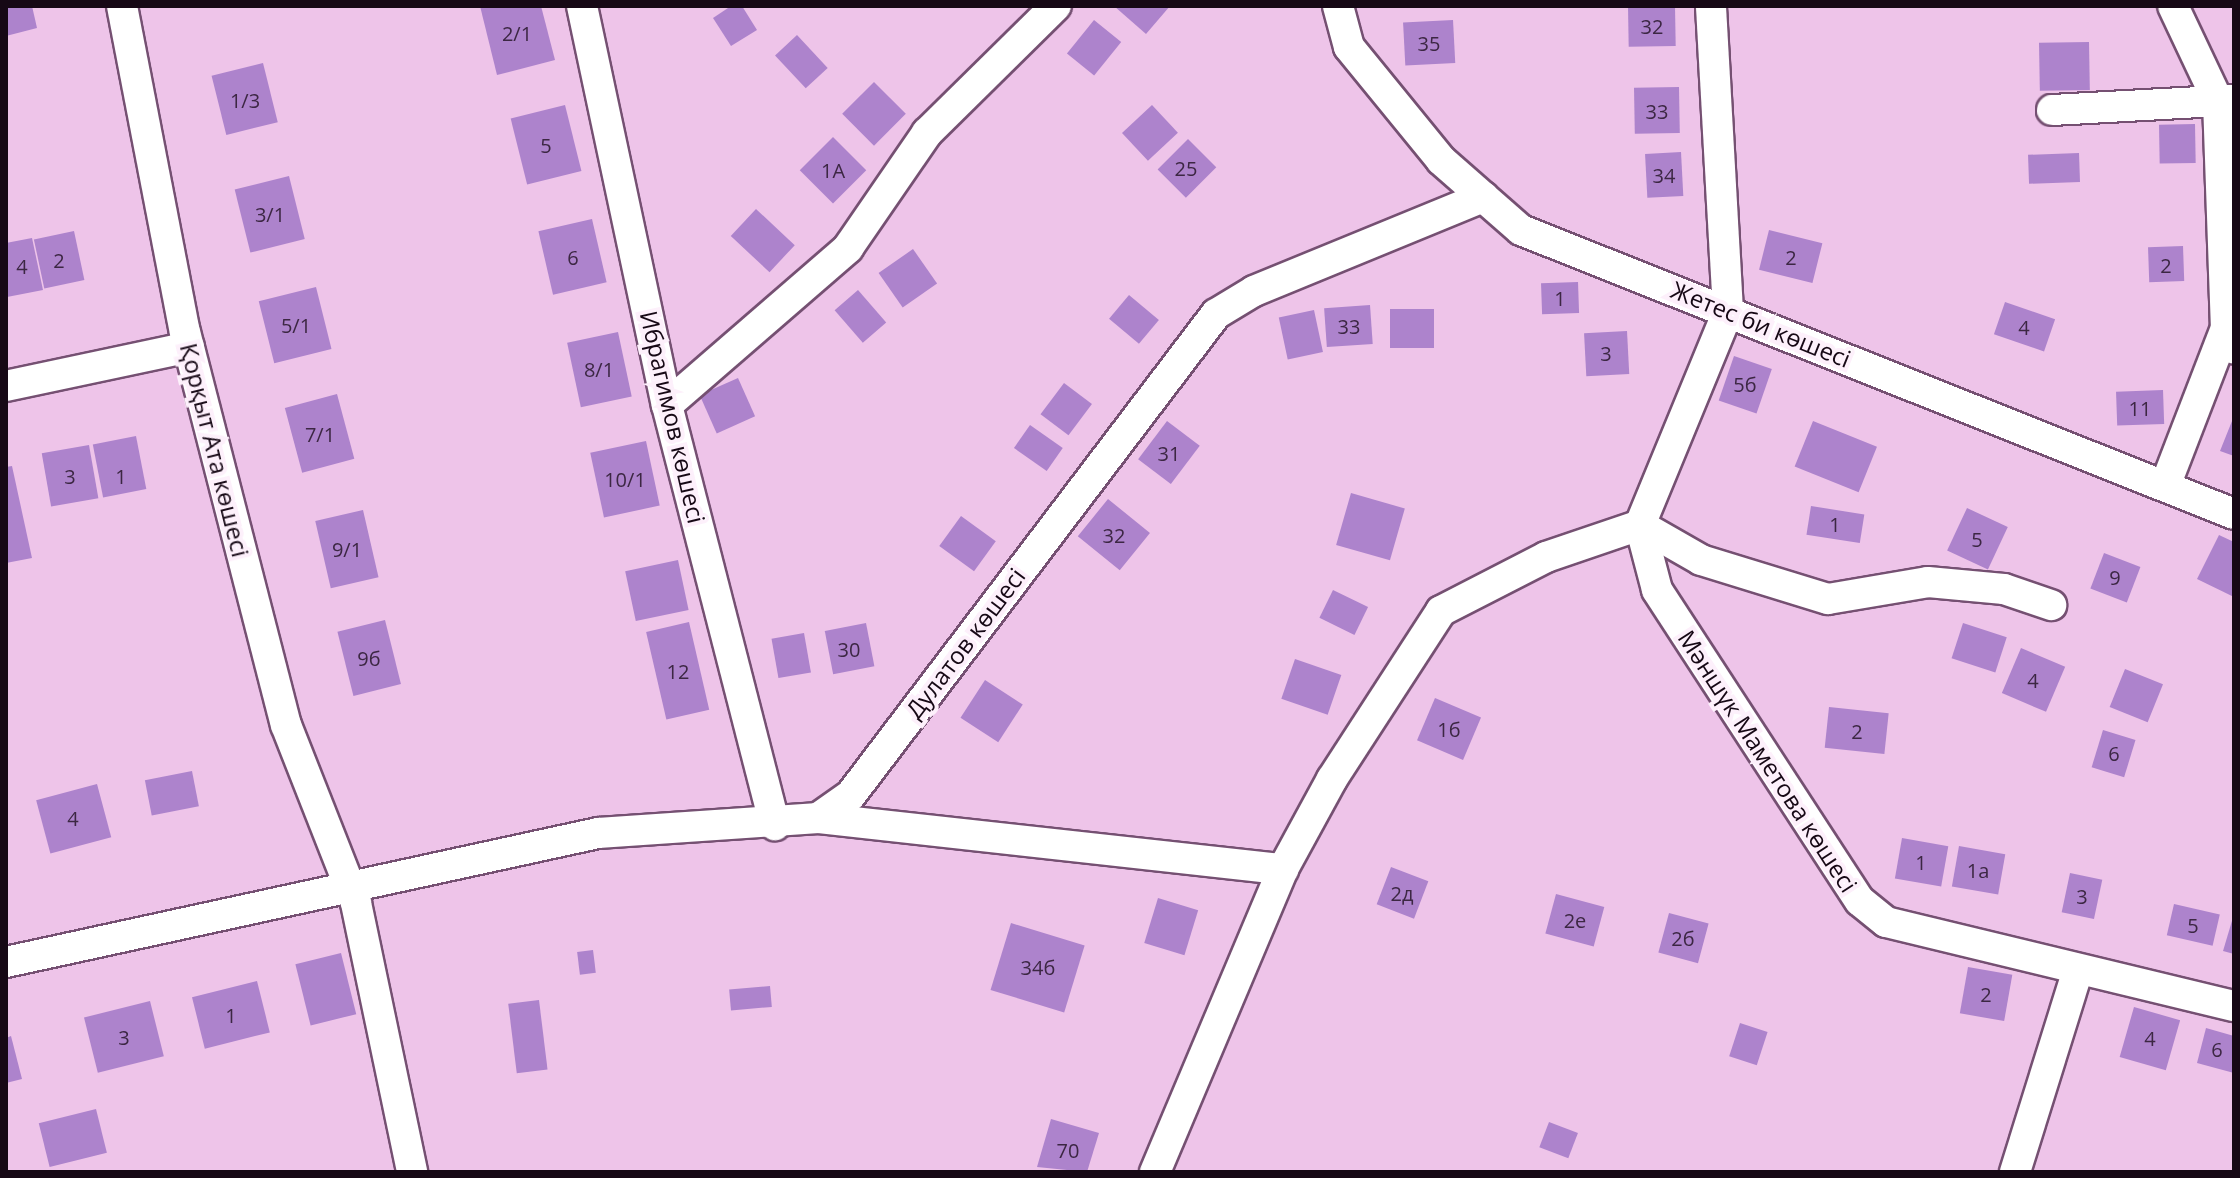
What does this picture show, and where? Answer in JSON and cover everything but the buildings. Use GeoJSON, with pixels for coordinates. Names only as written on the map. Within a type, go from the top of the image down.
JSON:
{"type":"FeatureCollection","features":[{"type":"Feature","properties":{"kind":"street","name":"Қорқыт Ата көшесі"},"geometry":{"type":"LineString","coordinates":[[122,6],[189,347],[286,725],[349,883],[412,1172]]}},
{"type":"Feature","properties":{"kind":"street","name":"Ибрагимов көшесі"},"geometry":{"type":"LineString","coordinates":[[582,6],[667,405],[775,825]]}},
{"type":"Feature","properties":{"kind":"street"},"geometry":{"type":"LineString","coordinates":[[667,405],[848,248],[927,133],[1056,6]]}},
{"type":"Feature","properties":{"kind":"street","name":"Жетес би көшесі"},"geometry":{"type":"LineString","coordinates":[[1338,6],[1349,47],[1441,160],[1521,230],[2234,514]]}},
{"type":"Feature","properties":{"kind":"street"},"geometry":{"type":"LineString","coordinates":[[1640,525],[1728,311],[1711,6]]}},
{"type":"Feature","properties":{"kind":"street"},"geometry":{"type":"LineString","coordinates":[[2165,486],[2230,338],[2226,100],[2173,6]]}},
{"type":"Feature","properties":{"kind":"street"},"geometry":{"type":"LineString","coordinates":[[2052,110],[2226,100]]}},
{"type":"Feature","properties":{"kind":"street","name":"Дулатов көшесі"},"geometry":{"type":"LineString","coordinates":[[349,883],[598,833],[775,825],[818,818],[850,796],[1216,314],[1254,291],[1483,197]]}},
{"type":"Feature","properties":{"kind":"street"},"geometry":{"type":"LineString","coordinates":[[6,386],[189,347]]}},
{"type":"Feature","properties":{"kind":"street"},"geometry":{"type":"LineString","coordinates":[[1155,1172],[1283,869],[1441,611],[1546,557],[1640,525],[1701,560],[1828,599],[1928,582],[2004,589],[2051,605]]}},
{"type":"Feature","properties":{"kind":"street","name":"Мәншүк Маметова көшесі"},"geometry":{"type":"LineString","coordinates":[[1640,525],[1657,590],[1860,901],[1886,922],[1921,934],[2234,1006]]}},
{"type":"Feature","properties":{"kind":"street"},"geometry":{"type":"LineString","coordinates":[[818,818],[1283,869]]}},
{"type":"Feature","properties":{"kind":"street"},"geometry":{"type":"LineString","coordinates":[[6,962],[349,883]]}},
{"type":"Feature","properties":{"kind":"street"},"geometry":{"type":"LineString","coordinates":[[2015,1172],[2078,970]]}}]}
